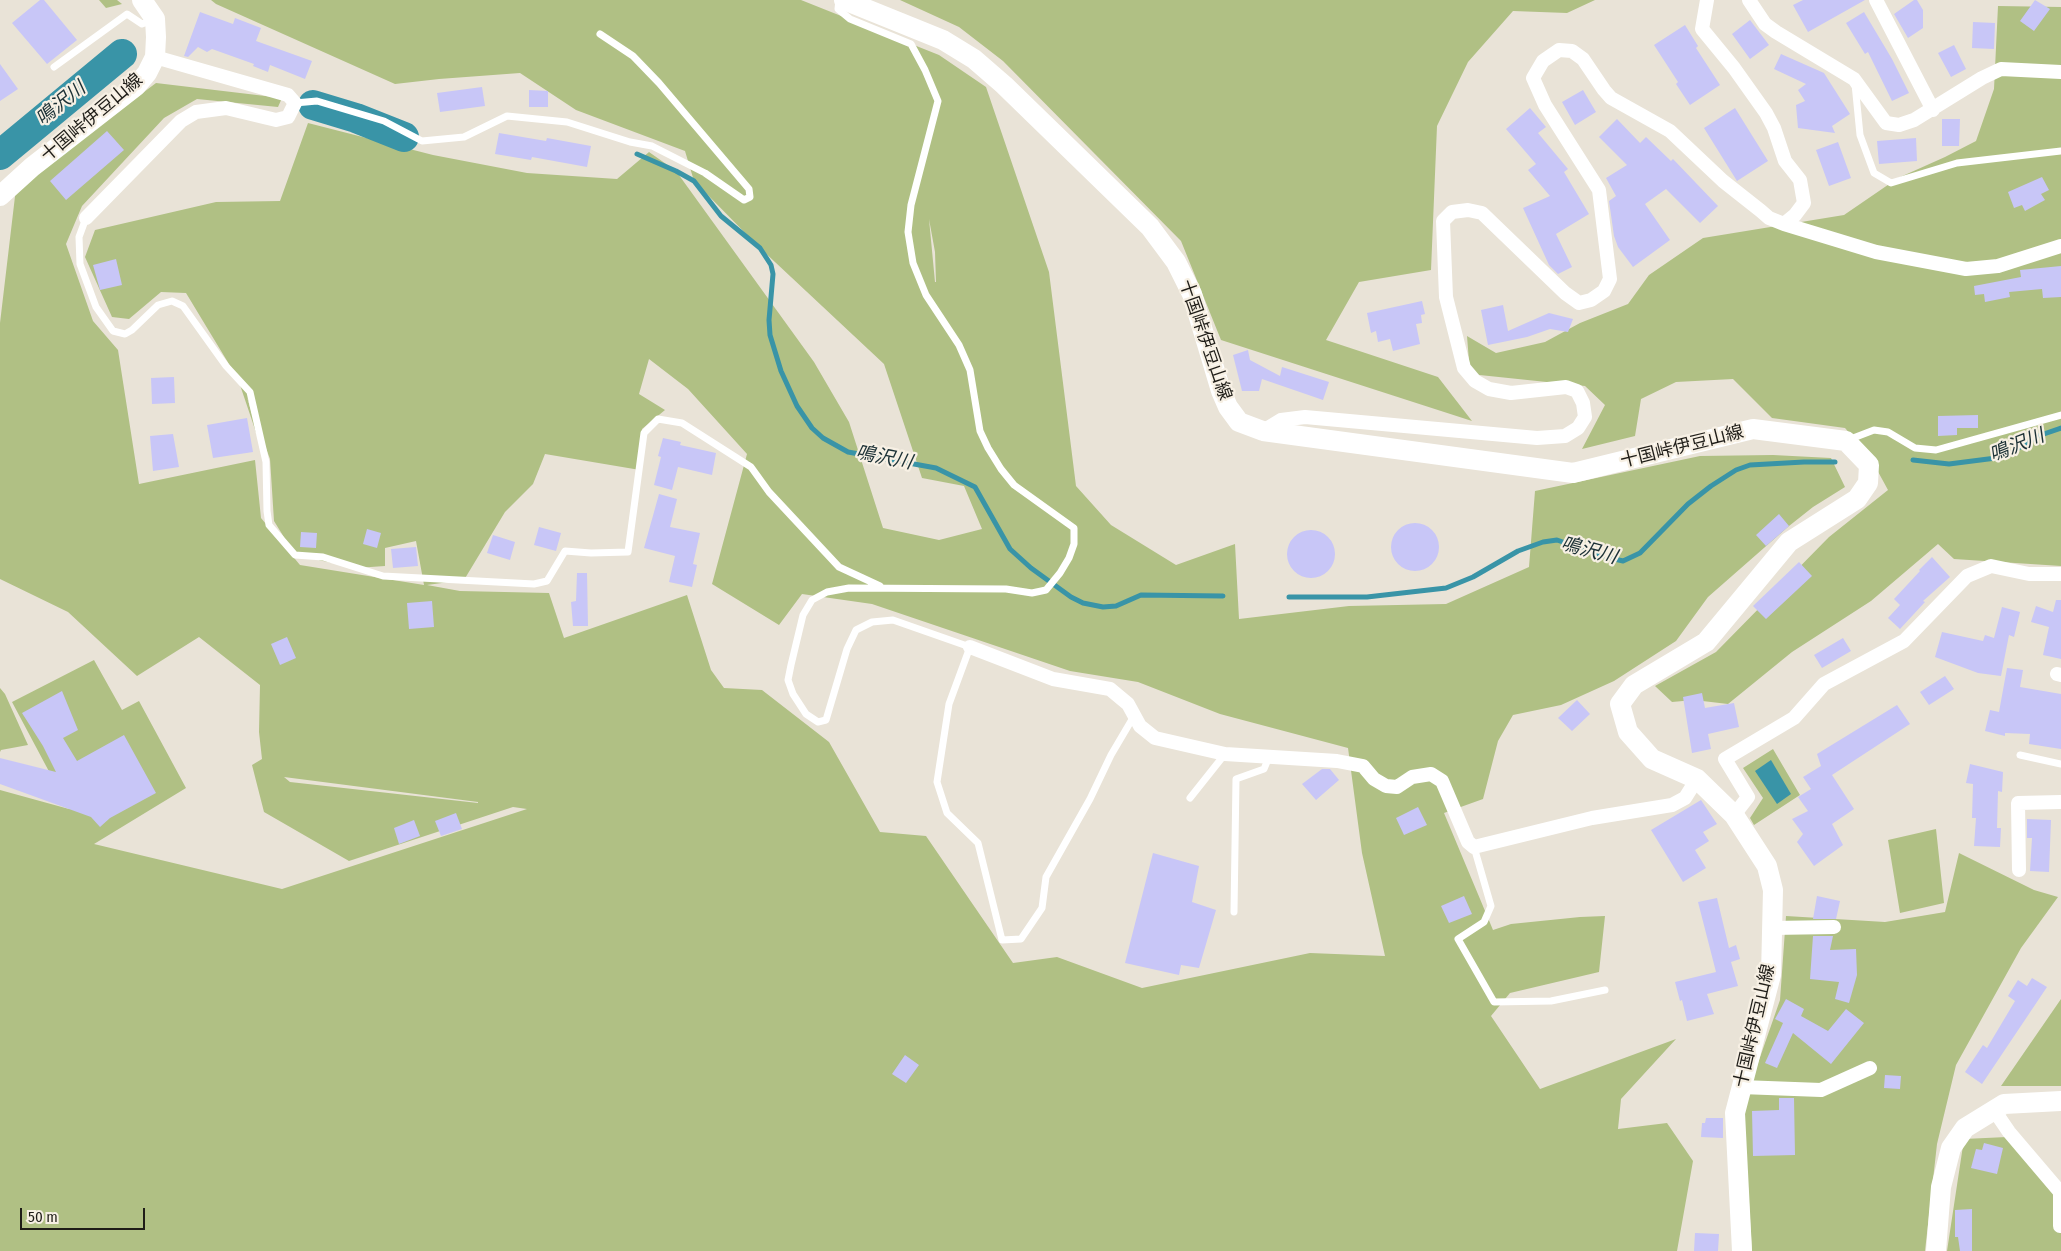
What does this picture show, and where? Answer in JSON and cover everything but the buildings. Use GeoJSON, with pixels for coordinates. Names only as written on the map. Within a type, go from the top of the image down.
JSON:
{"type":"FeatureCollection","features":[{"type":"Feature","properties":{"kind":"main road"},"geometry":{"type":"LineString","coordinates":[[142,0],[155,19]]}},
{"type":"Feature","properties":{"kind":"main road","name":"十国峠伊豆山線"},"geometry":{"type":"LineString","coordinates":[[844,0],[943,40],[974,59],[1004,85],[1150,226],[1176,262],[1192,294],[1228,407],[1239,422],[1263,431],[1573,474],[1753,429],[1846,441],[1869,465],[1868,484],[1857,499],[1789,542],[1706,642],[1634,685],[1620,704],[1628,732],[1652,759],[1697,779],[1734,815],[1767,866],[1773,890],[1771,975],[1735,1113],[1742,1251]]}},
{"type":"Feature","properties":{"kind":"main road","name":"十国峠伊豆山線"},"geometry":{"type":"LineString","coordinates":[[0,196],[32,167],[136,86],[155,57],[155,19]]}},
{"type":"Feature","properties":{"kind":"main road"},"geometry":{"type":"LineString","coordinates":[[1936,1251],[1941,1187],[1951,1148],[1965,1128],[2004,1104],[2061,1101]]}},
{"type":"Feature","properties":{"kind":"street"},"geometry":{"type":"LineString","coordinates":[[1707,0],[1702,29],[1734,68],[1766,113],[1774,128],[1785,162],[1800,180],[1804,202],[1796,215],[1784,224]]}},
{"type":"Feature","properties":{"kind":"street"},"geometry":{"type":"LineString","coordinates":[[1749,0],[1766,24],[1776,32],[1854,79],[1857,86],[1886,123],[1898,125],[1914,120],[2000,69],[2061,72]]}},
{"type":"Feature","properties":{"kind":"street"},"geometry":{"type":"LineString","coordinates":[[1876,0],[1933,110]]}},
{"type":"Feature","properties":{"kind":"street"},"geometry":{"type":"LineString","coordinates":[[1263,431],[1281,420],[1305,417],[1537,438],[1565,436],[1578,428],[1585,417],[1583,403],[1577,392],[1566,387],[1511,393],[1489,389],[1475,381],[1464,368],[1446,297],[1443,221],[1452,212],[1468,210],[1482,213],[1565,293],[1579,303],[1591,300],[1604,291],[1610,279],[1599,190],[1545,105],[1533,78],[1543,61],[1559,50],[1572,51],[1583,59],[1611,98],[1670,131],[1731,187],[1769,218],[1784,224],[1876,252],[1966,269],[1998,266],[2061,246]]}},
{"type":"Feature","properties":{"kind":"street"},"geometry":{"type":"LineString","coordinates":[[86,218],[181,120],[196,112],[226,108],[276,120],[288,117],[295,103],[288,95],[155,57]]}},
{"type":"Feature","properties":{"kind":"street"},"geometry":{"type":"LineString","coordinates":[[1734,815],[1748,797],[1725,759],[1794,718],[1824,684],[1904,641],[1968,576],[1991,566],[2029,574],[2061,574]]}},
{"type":"Feature","properties":{"kind":"street"},"geometry":{"type":"LineString","coordinates":[[970,647],[1053,679],[1110,689],[1128,704],[1140,726],[1155,738],[1225,754],[1336,761],[1363,766],[1374,778],[1386,786],[1398,787],[1412,777],[1431,774],[1442,781],[1468,842],[1474,847],[1592,818],[1672,805],[1685,798],[1697,779]]}},
{"type":"Feature","properties":{"kind":"street"},"geometry":{"type":"LineString","coordinates":[[2019,870],[2018,803],[2061,802]]}},
{"type":"Feature","properties":{"kind":"street"},"geometry":{"type":"LineString","coordinates":[[1772,928],[1834,927]]}},
{"type":"Feature","properties":{"kind":"street"},"geometry":{"type":"LineString","coordinates":[[1741,1087],[1821,1090],[1870,1068]]}},
{"type":"Feature","properties":{"kind":"street"},"geometry":{"type":"LineString","coordinates":[[1994,1110],[2009,1132],[2060,1192],[2060,1226]]}},
{"type":"Feature","properties":{"kind":"lane"},"geometry":{"type":"LineString","coordinates":[[839,0],[838,9],[850,19],[911,44],[925,70],[938,101],[911,205],[908,232],[914,263],[926,295],[959,345],[970,370],[980,431],[988,448],[1014,485],[1074,528],[1074,544],[1069,558],[1046,590],[1032,593],[1006,589],[883,588],[849,588],[827,592],[812,600],[803,614],[788,680],[792,694],[806,714],[818,722],[826,720],[847,649],[856,630],[872,622],[893,620],[970,647],[949,704],[937,782],[947,813],[978,843],[1002,940],[1021,939],[1042,908],[1046,877],[1134,716]]}},
{"type":"Feature","properties":{"kind":"lane"},"geometry":{"type":"LineString","coordinates":[[54,67],[127,14],[142,24],[155,19]]}},
{"type":"Feature","properties":{"kind":"lane"},"geometry":{"type":"LineString","coordinates":[[295,103],[317,101],[384,121],[422,141],[464,137],[507,116],[567,122],[630,142],[652,146],[705,173],[744,200],[750,197],[748,189],[659,83],[633,56],[600,34]]}},
{"type":"Feature","properties":{"kind":"lane"},"geometry":{"type":"LineString","coordinates":[[1854,79],[1860,135],[1874,172],[1891,183],[1956,163],[2061,151]]}},
{"type":"Feature","properties":{"kind":"lane"},"geometry":{"type":"LineString","coordinates":[[86,218],[79,237],[80,264],[96,308],[113,331],[125,334],[132,330],[158,305],[172,301],[183,306],[226,366],[250,392],[266,462],[266,511],[270,525],[295,555],[323,557],[383,576],[534,584],[547,581],[565,551],[591,553],[628,552],[644,433],[658,418],[682,423],[751,467],[769,492],[839,567],[883,588]]}},
{"type":"Feature","properties":{"kind":"lane"},"geometry":{"type":"LineString","coordinates":[[1846,441],[1874,430],[1888,432],[1916,448],[1936,450],[2061,415]]}},
{"type":"Feature","properties":{"kind":"lane"},"geometry":{"type":"LineString","coordinates":[[1190,798],[1225,754]]}},
{"type":"Feature","properties":{"kind":"lane"},"geometry":{"type":"LineString","coordinates":[[2020,755],[2061,764]]}},
{"type":"Feature","properties":{"kind":"lane"},"geometry":{"type":"LineString","coordinates":[[1234,912],[1236,780],[1264,769],[1269,757]]}},
{"type":"Feature","properties":{"kind":"lane"},"geometry":{"type":"LineString","coordinates":[[1474,847],[1491,906],[1484,922],[1458,939],[1494,1002],[1551,1000],[1605,990]]}},
{"type":"Feature","properties":{"kind":"green space"},"geometry":{"type":"Polygon","coordinates":[[[99,0],[117,0],[122,4],[106,8],[99,0]]]}},
{"type":"Feature","properties":{"kind":"green space"},"geometry":{"type":"Polygon","coordinates":[[[211,0],[801,0],[939,55],[986,87],[1049,272],[1076,486],[1111,525],[1176,565],[1235,544],[1239,619],[1349,606],[1446,604],[1529,567],[1535,491],[1700,456],[1773,455],[1831,458],[1845,487],[1813,507],[1789,526],[1708,597],[1676,641],[1614,681],[1561,705],[1513,715],[1498,741],[1483,799],[1444,813],[1493,930],[1511,924],[1605,916],[1599,972],[1510,993],[1491,1016],[1540,1089],[1676,1039],[1621,1099],[1618,1129],[1667,1123],[1693,1161],[1677,1251],[0,1251],[0,790],[69,809],[12,702],[94,660],[122,710],[139,701],[186,788],[94,844],[282,889],[527,809],[513,807],[349,861],[264,812],[252,765],[262,759],[259,732],[260,685],[199,637],[137,676],[68,612],[0,579],[0,323],[16,188],[156,83],[282,98],[278,107],[197,99],[164,118],[82,206],[66,244],[93,321],[118,350],[139,484],[255,460],[261,518],[300,565],[424,585],[416,541],[385,548],[385,566],[356,568],[295,555],[274,521],[270,459],[247,397],[266,462],[238,379],[186,293],[161,292],[129,319],[112,317],[85,257],[95,230],[216,202],[280,201],[308,123],[433,155],[527,173],[617,179],[649,152],[676,171],[814,362],[849,422],[883,528],[939,540],[982,529],[964,486],[922,478],[884,364],[760,248],[694,181],[685,151],[576,110],[520,73],[395,84],[216,4],[211,0]],[[929,219],[935,282],[936,282],[935,252],[929,219]],[[649,359],[639,394],[665,410],[642,429],[640,470],[545,454],[533,484],[505,512],[464,580],[427,585],[460,591],[549,593],[564,638],[687,595],[711,670],[724,688],[762,690],[829,742],[880,832],[926,836],[1013,963],[1057,957],[1142,988],[1310,953],[1385,956],[1362,853],[1348,748],[1220,714],[1138,682],[1070,671],[872,604],[802,594],[779,625],[712,584],[747,454],[688,389],[649,359]],[[284,777],[290,782],[478,803],[284,777]]]}},
{"type":"Feature","properties":{"kind":"green space"},"geometry":{"type":"Polygon","coordinates":[[[900,0],[1595,0],[1567,13],[1513,11],[1468,62],[1437,126],[1431,270],[1359,282],[1326,340],[1438,377],[1472,421],[1221,340],[1181,241],[1003,61],[959,27],[900,0]]]}},
{"type":"Feature","properties":{"kind":"green space"},"geometry":{"type":"Polygon","coordinates":[[[1998,6],[2061,7],[2061,566],[1954,559],[1938,544],[1871,601],[1792,652],[1728,704],[1694,700],[1672,702],[1655,686],[1716,652],[1829,537],[1888,490],[1870,457],[1845,428],[1772,418],[1733,379],[1676,382],[1641,399],[1635,436],[1582,449],[1605,405],[1585,386],[1470,374],[1467,336],[1496,353],[1545,342],[1580,323],[1628,304],[1649,275],[1703,238],[1844,215],[1898,178],[1976,141],[1994,89],[1998,6]]]}},
{"type":"Feature","properties":{"kind":"green space"},"geometry":{"type":"Polygon","coordinates":[[[0,688],[5,694],[28,745],[1,750],[0,752],[0,688]]]}},
{"type":"Feature","properties":{"kind":"green space"},"geometry":{"type":"Polygon","coordinates":[[[1773,749],[1800,795],[1754,825],[1750,818],[1763,798],[1743,768],[1773,749]]]}},
{"type":"Feature","properties":{"kind":"green space"},"geometry":{"type":"Polygon","coordinates":[[[1936,829],[1944,903],[1900,913],[1888,840],[1936,829]]]}},
{"type":"Feature","properties":{"kind":"green space"},"geometry":{"type":"Polygon","coordinates":[[[1959,853],[2034,890],[2058,897],[2021,948],[1956,1065],[1937,1144],[1925,1251],[1752,1251],[1743,1106],[1780,1000],[1786,916],[1885,922],[1945,912],[1959,853]]]}},
{"type":"Feature","properties":{"kind":"green space"},"geometry":{"type":"Polygon","coordinates":[[[2061,999],[2061,1086],[2001,1086],[2061,999]]]}},
{"type":"Feature","properties":{"kind":"green space"},"geometry":{"type":"Polygon","coordinates":[[[2007,1137],[2061,1194],[2061,1251],[1947,1251],[1964,1139],[2007,1137]]]}},
{"type":"Feature","properties":{"kind":"water"},"geometry":{"type":"Polygon","coordinates":[[[1771,760],[1791,794],[1777,804],[1755,771],[1771,760]]]}},
{"type":"Feature","properties":{"kind":"waterway","name":"鳴沢川"},"geometry":{"type":"LineString","coordinates":[[0,155],[122,54]]}},
{"type":"Feature","properties":{"kind":"waterway","name":"鳴沢川"},"geometry":{"type":"LineString","coordinates":[[313,105],[356,118],[404,137]]}},
{"type":"Feature","properties":{"kind":"waterway","name":"鳴沢川"},"geometry":{"type":"LineString","coordinates":[[637,154],[694,181],[721,216],[760,248],[771,265],[773,274],[769,320],[770,335],[781,371],[797,406],[812,428],[823,438],[848,452],[936,468],[975,487],[1010,549],[1031,568],[1071,597],[1083,603],[1103,607],[1116,606],[1141,595],[1223,596]]}},
{"type":"Feature","properties":{"kind":"waterway","name":"鳴沢川"},"geometry":{"type":"LineString","coordinates":[[1913,460],[1949,464],[1996,458],[2009,454],[2038,436],[2061,428]]}},
{"type":"Feature","properties":{"kind":"waterway","name":"鳴沢川"},"geometry":{"type":"LineString","coordinates":[[1289,597],[1367,597],[1446,588],[1473,577],[1518,551],[1543,542],[1557,540],[1623,561],[1640,553],[1688,504],[1736,470],[1750,465],[1835,462]]}}]}
